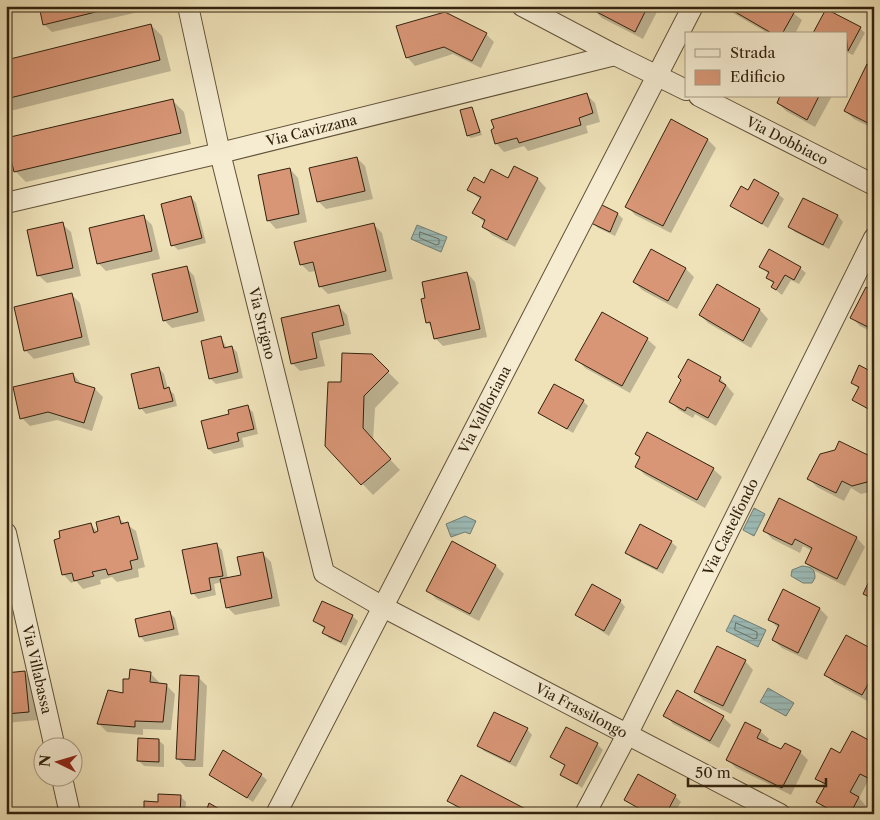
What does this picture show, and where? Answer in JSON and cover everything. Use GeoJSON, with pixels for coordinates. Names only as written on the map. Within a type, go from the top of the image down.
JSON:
{"type":"FeatureCollection","features":[{"type":"Feature","properties":{"kind":"street","name":"Via Strigno"},"geometry":{"type":"LineString","coordinates":[[188,6],[220,154],[324,573],[383,607]]}},
{"type":"Feature","properties":{"kind":"street"},"geometry":{"type":"LineString","coordinates":[[522,6],[685,89]]}},
{"type":"Feature","properties":{"kind":"street","name":"Via Valfloriana"},"geometry":{"type":"LineString","coordinates":[[276,814],[694,6]]}},
{"type":"Feature","properties":{"kind":"street","name":"Via Cavizzana"},"geometry":{"type":"LineString","coordinates":[[6,203],[220,154],[615,55]]}},
{"type":"Feature","properties":{"kind":"street","name":"Via Dobbiaco"},"geometry":{"type":"LineString","coordinates":[[703,98],[874,185]]}},
{"type":"Feature","properties":{"kind":"street","name":"Via Castelfondo"},"geometry":{"type":"LineString","coordinates":[[585,814],[628,733],[874,238]]}},
{"type":"Feature","properties":{"kind":"street","name":"Via Villabassa"},"geometry":{"type":"LineString","coordinates":[[6,533],[53,738]]}},
{"type":"Feature","properties":{"kind":"street","name":"Via Frassilongo"},"geometry":{"type":"LineString","coordinates":[[383,607],[628,733],[780,814]]}},
{"type":"Feature","properties":{"kind":"street"},"geometry":{"type":"LineString","coordinates":[[64,788],[70,814]]}},
{"type":"Feature","properties":{"kind":"water"},"geometry":{"type":"Polygon","coordinates":[[[417,225],[447,237],[441,252],[411,239],[417,225]]]}},
{"type":"Feature","properties":{"kind":"water"},"geometry":{"type":"Polygon","coordinates":[[[754,508],[765,514],[754,536],[743,530],[754,508]]]}},
{"type":"Feature","properties":{"kind":"water"},"geometry":{"type":"Polygon","coordinates":[[[465,516],[476,521],[470,534],[465,532],[451,537],[446,524],[465,516]]]}},
{"type":"Feature","properties":{"kind":"water"},"geometry":{"type":"Polygon","coordinates":[[[802,566],[813,570],[815,578],[812,583],[803,583],[791,576],[792,570],[802,566]]]}},
{"type":"Feature","properties":{"kind":"water"},"geometry":{"type":"Polygon","coordinates":[[[734,615],[766,630],[758,647],[726,631],[734,615]]]}},
{"type":"Feature","properties":{"kind":"water"},"geometry":{"type":"Polygon","coordinates":[[[768,688],[794,703],[786,716],[760,702],[768,688]]]}},
{"type":"Feature","properties":{"kind":"building"},"geometry":{"type":"Polygon","coordinates":[[[39,6],[120,6],[43,25],[39,6]]]}},
{"type":"Feature","properties":{"kind":"building"},"geometry":{"type":"Polygon","coordinates":[[[595,6],[648,6],[635,32],[593,10],[595,6]]]}},
{"type":"Feature","properties":{"kind":"building"},"geometry":{"type":"Polygon","coordinates":[[[725,6],[786,6],[795,11],[783,32],[770,32],[725,6]]]}},
{"type":"Feature","properties":{"kind":"building"},"geometry":{"type":"Polygon","coordinates":[[[826,9],[861,27],[848,51],[848,32],[814,32],[826,9]]]}},
{"type":"Feature","properties":{"kind":"building"},"geometry":{"type":"Polygon","coordinates":[[[445,12],[487,33],[472,61],[444,47],[406,58],[396,26],[445,12]]]}},
{"type":"Feature","properties":{"kind":"building"},"geometry":{"type":"Polygon","coordinates":[[[151,24],[160,60],[6,99],[6,60],[151,24]]]}},
{"type":"Feature","properties":{"kind":"building"},"geometry":{"type":"Polygon","coordinates":[[[867,64],[874,67],[874,126],[844,111],[867,64]]]}},
{"type":"Feature","properties":{"kind":"building"},"geometry":{"type":"Polygon","coordinates":[[[587,93],[593,113],[579,118],[581,125],[519,143],[517,138],[495,144],[491,130],[494,128],[491,120],[587,93]]]}},
{"type":"Feature","properties":{"kind":"building"},"geometry":{"type":"Polygon","coordinates":[[[779,98],[818,98],[807,120],[777,103],[779,98]]]}},
{"type":"Feature","properties":{"kind":"building"},"geometry":{"type":"Polygon","coordinates":[[[173,99],[181,133],[14,172],[6,138],[173,99]]]}},
{"type":"Feature","properties":{"kind":"building"},"geometry":{"type":"Polygon","coordinates":[[[472,107],[480,132],[467,136],[460,110],[472,107]]]}},
{"type":"Feature","properties":{"kind":"building"},"geometry":{"type":"Polygon","coordinates":[[[671,119],[708,139],[663,226],[625,207],[671,119]]]}},
{"type":"Feature","properties":{"kind":"building"},"geometry":{"type":"Polygon","coordinates":[[[357,157],[365,191],[317,202],[309,168],[357,157]]]}},
{"type":"Feature","properties":{"kind":"building"},"geometry":{"type":"Polygon","coordinates":[[[514,166],[538,178],[507,240],[482,227],[485,220],[472,213],[481,197],[467,190],[474,177],[484,183],[491,169],[508,178],[514,166]]]}},
{"type":"Feature","properties":{"kind":"building"},"geometry":{"type":"Polygon","coordinates":[[[290,168],[299,214],[267,221],[258,175],[290,168]]]}},
{"type":"Feature","properties":{"kind":"building"},"geometry":{"type":"Polygon","coordinates":[[[754,179],[779,193],[762,224],[730,206],[741,186],[748,190],[754,179]]]}},
{"type":"Feature","properties":{"kind":"building"},"geometry":{"type":"Polygon","coordinates":[[[191,196],[202,238],[171,246],[161,204],[191,196]]]}},
{"type":"Feature","properties":{"kind":"building"},"geometry":{"type":"Polygon","coordinates":[[[803,198],[838,215],[823,245],[788,227],[803,198]]]}},
{"type":"Feature","properties":{"kind":"building"},"geometry":{"type":"Polygon","coordinates":[[[600,204],[618,213],[610,232],[591,223],[600,204]]]}},
{"type":"Feature","properties":{"kind":"building"},"geometry":{"type":"Polygon","coordinates":[[[144,215],[152,251],[97,264],[89,228],[144,215]]]}},
{"type":"Feature","properties":{"kind":"building"},"geometry":{"type":"Polygon","coordinates":[[[63,222],[73,268],[37,276],[27,230],[63,222]]]}},
{"type":"Feature","properties":{"kind":"building"},"geometry":{"type":"Polygon","coordinates":[[[374,223],[386,271],[319,287],[313,262],[300,265],[294,242],[374,223]]]}},
{"type":"Feature","properties":{"kind":"building"},"geometry":{"type":"Polygon","coordinates":[[[651,249],[686,268],[668,301],[633,282],[651,249]]]}},
{"type":"Feature","properties":{"kind":"building"},"geometry":{"type":"Polygon","coordinates":[[[769,249],[801,267],[794,280],[785,275],[776,290],[771,287],[774,282],[766,278],[769,272],[759,267],[769,249]]]}},
{"type":"Feature","properties":{"kind":"building"},"geometry":{"type":"Polygon","coordinates":[[[187,266],[198,312],[163,321],[152,274],[187,266]]]}},
{"type":"Feature","properties":{"kind":"building"},"geometry":{"type":"Polygon","coordinates":[[[467,272],[480,329],[434,339],[430,322],[426,323],[421,299],[425,298],[422,282],[467,272]]]}},
{"type":"Feature","properties":{"kind":"building"},"geometry":{"type":"Polygon","coordinates":[[[717,284],[760,309],[743,341],[699,315],[717,284]]]}},
{"type":"Feature","properties":{"kind":"building"},"geometry":{"type":"Polygon","coordinates":[[[866,287],[874,291],[874,330],[850,318],[866,287]]]}},
{"type":"Feature","properties":{"kind":"building"},"geometry":{"type":"Polygon","coordinates":[[[72,293],[82,337],[24,351],[14,307],[72,293]]]}},
{"type":"Feature","properties":{"kind":"building"},"geometry":{"type":"Polygon","coordinates":[[[339,305],[344,325],[312,333],[317,358],[291,364],[281,318],[339,305]]]}},
{"type":"Feature","properties":{"kind":"building"},"geometry":{"type":"Polygon","coordinates":[[[602,312],[648,338],[622,386],[575,360],[602,312]]]}},
{"type":"Feature","properties":{"kind":"building"},"geometry":{"type":"Polygon","coordinates":[[[221,336],[224,348],[232,346],[238,372],[209,379],[201,341],[221,336]]]}},
{"type":"Feature","properties":{"kind":"building"},"geometry":{"type":"Polygon","coordinates":[[[342,353],[372,354],[389,371],[364,396],[363,428],[391,459],[361,485],[325,446],[328,382],[341,382],[342,353]]]}},
{"type":"Feature","properties":{"kind":"building"},"geometry":{"type":"Polygon","coordinates":[[[688,359],[721,377],[719,381],[726,385],[708,418],[687,407],[685,411],[669,402],[681,380],[678,377],[688,359]]]}},
{"type":"Feature","properties":{"kind":"building"},"geometry":{"type":"Polygon","coordinates":[[[859,365],[874,373],[874,412],[852,400],[859,387],[851,383],[859,365]]]}},
{"type":"Feature","properties":{"kind":"building"},"geometry":{"type":"Polygon","coordinates":[[[159,367],[164,389],[169,387],[173,401],[139,409],[131,374],[159,367]]]}},
{"type":"Feature","properties":{"kind":"building"},"geometry":{"type":"Polygon","coordinates":[[[73,373],[75,382],[95,388],[84,423],[48,412],[20,419],[13,387],[73,373]]]}},
{"type":"Feature","properties":{"kind":"building"},"geometry":{"type":"Polygon","coordinates":[[[554,384],[584,400],[567,429],[538,413],[554,384]]]}},
{"type":"Feature","properties":{"kind":"building"},"geometry":{"type":"Polygon","coordinates":[[[248,405],[254,429],[237,433],[239,441],[208,449],[201,421],[229,414],[228,410],[248,405]]]}},
{"type":"Feature","properties":{"kind":"building"},"geometry":{"type":"Polygon","coordinates":[[[647,432],[714,468],[697,500],[635,467],[640,457],[635,454],[647,432]]]}},
{"type":"Feature","properties":{"kind":"building"},"geometry":{"type":"Polygon","coordinates":[[[839,441],[874,458],[874,476],[871,481],[852,486],[842,481],[836,493],[807,479],[820,454],[835,450],[839,441]]]}},
{"type":"Feature","properties":{"kind":"building"},"geometry":{"type":"Polygon","coordinates":[[[779,498],[857,537],[837,579],[805,563],[812,548],[795,539],[792,545],[763,531],[779,498]]]}},
{"type":"Feature","properties":{"kind":"building"},"geometry":{"type":"Polygon","coordinates":[[[119,516],[121,524],[128,522],[138,559],[130,561],[132,569],[108,575],[106,569],[92,572],[94,576],[74,581],[72,573],[62,575],[54,540],[60,538],[59,531],[91,523],[94,533],[98,531],[96,522],[119,516]]]}},
{"type":"Feature","properties":{"kind":"building"},"geometry":{"type":"Polygon","coordinates":[[[640,524],[672,541],[657,569],[625,553],[640,524]]]}},
{"type":"Feature","properties":{"kind":"building"},"geometry":{"type":"Polygon","coordinates":[[[452,541],[496,565],[470,614],[426,591],[452,541]]]}},
{"type":"Feature","properties":{"kind":"building"},"geometry":{"type":"Polygon","coordinates":[[[217,543],[223,576],[209,578],[211,590],[191,594],[182,550],[217,543]]]}},
{"type":"Feature","properties":{"kind":"building"},"geometry":{"type":"Polygon","coordinates":[[[263,552],[272,598],[226,608],[220,579],[241,575],[237,557],[263,552]]]}},
{"type":"Feature","properties":{"kind":"building"},"geometry":{"type":"Polygon","coordinates":[[[872,575],[874,576],[874,599],[863,594],[872,575]]]}},
{"type":"Feature","properties":{"kind":"building"},"geometry":{"type":"Polygon","coordinates":[[[592,584],[621,600],[604,631],[575,615],[592,584]]]}},
{"type":"Feature","properties":{"kind":"building"},"geometry":{"type":"Polygon","coordinates":[[[783,589],[820,608],[798,653],[772,640],[779,625],[768,620],[783,589]]]}},
{"type":"Feature","properties":{"kind":"building"},"geometry":{"type":"Polygon","coordinates":[[[322,601],[353,615],[341,642],[322,633],[325,627],[313,621],[322,601]]]}},
{"type":"Feature","properties":{"kind":"building"},"geometry":{"type":"Polygon","coordinates":[[[170,611],[174,629],[139,637],[135,619],[170,611]]]}},
{"type":"Feature","properties":{"kind":"building"},"geometry":{"type":"Polygon","coordinates":[[[846,635],[874,650],[874,674],[862,695],[824,675],[846,635]]]}},
{"type":"Feature","properties":{"kind":"building"},"geometry":{"type":"Polygon","coordinates":[[[717,646],[746,660],[723,706],[694,692],[717,646]]]}},
{"type":"Feature","properties":{"kind":"building"},"geometry":{"type":"Polygon","coordinates":[[[130,669],[151,672],[150,682],[167,684],[163,722],[135,721],[135,727],[97,724],[108,690],[123,693],[123,679],[129,679],[130,669]]]}},
{"type":"Feature","properties":{"kind":"building"},"geometry":{"type":"Polygon","coordinates":[[[25,671],[29,712],[6,714],[6,673],[25,671]]]}},
{"type":"Feature","properties":{"kind":"building"},"geometry":{"type":"Polygon","coordinates":[[[180,675],[199,676],[195,760],[176,759],[180,675]]]}},
{"type":"Feature","properties":{"kind":"building"},"geometry":{"type":"Polygon","coordinates":[[[677,690],[724,716],[710,741],[663,716],[677,690]]]}},
{"type":"Feature","properties":{"kind":"building"},"geometry":{"type":"Polygon","coordinates":[[[494,712],[528,728],[510,762],[477,746],[494,712]]]}},
{"type":"Feature","properties":{"kind":"building"},"geometry":{"type":"Polygon","coordinates":[[[745,722],[761,730],[757,738],[781,749],[785,743],[801,751],[782,788],[726,760],[745,722]]]}},
{"type":"Feature","properties":{"kind":"building"},"geometry":{"type":"Polygon","coordinates":[[[566,727],[598,743],[577,784],[560,775],[565,765],[550,757],[566,727]]]}},
{"type":"Feature","properties":{"kind":"building"},"geometry":{"type":"Polygon","coordinates":[[[852,731],[874,743],[874,768],[868,778],[860,774],[850,792],[859,797],[850,814],[838,814],[816,802],[826,784],[815,779],[831,748],[840,753],[852,731]]]}},
{"type":"Feature","properties":{"kind":"building"},"geometry":{"type":"Polygon","coordinates":[[[138,738],[159,739],[159,762],[137,761],[138,738]]]}},
{"type":"Feature","properties":{"kind":"building"},"geometry":{"type":"Polygon","coordinates":[[[223,750],[262,774],[247,798],[209,775],[223,750]]]}},
{"type":"Feature","properties":{"kind":"building"},"geometry":{"type":"Polygon","coordinates":[[[638,774],[676,795],[666,814],[649,814],[624,800],[638,774]]]}},
{"type":"Feature","properties":{"kind":"building"},"geometry":{"type":"Polygon","coordinates":[[[461,775],[535,814],[472,814],[447,801],[461,775]]]}},
{"type":"Feature","properties":{"kind":"building"},"geometry":{"type":"Polygon","coordinates":[[[158,794],[181,795],[180,814],[144,814],[144,801],[158,802],[158,794]]]}},
{"type":"Feature","properties":{"kind":"building"},"geometry":{"type":"Polygon","coordinates":[[[209,803],[228,814],[205,814],[209,803]]]}}]}
